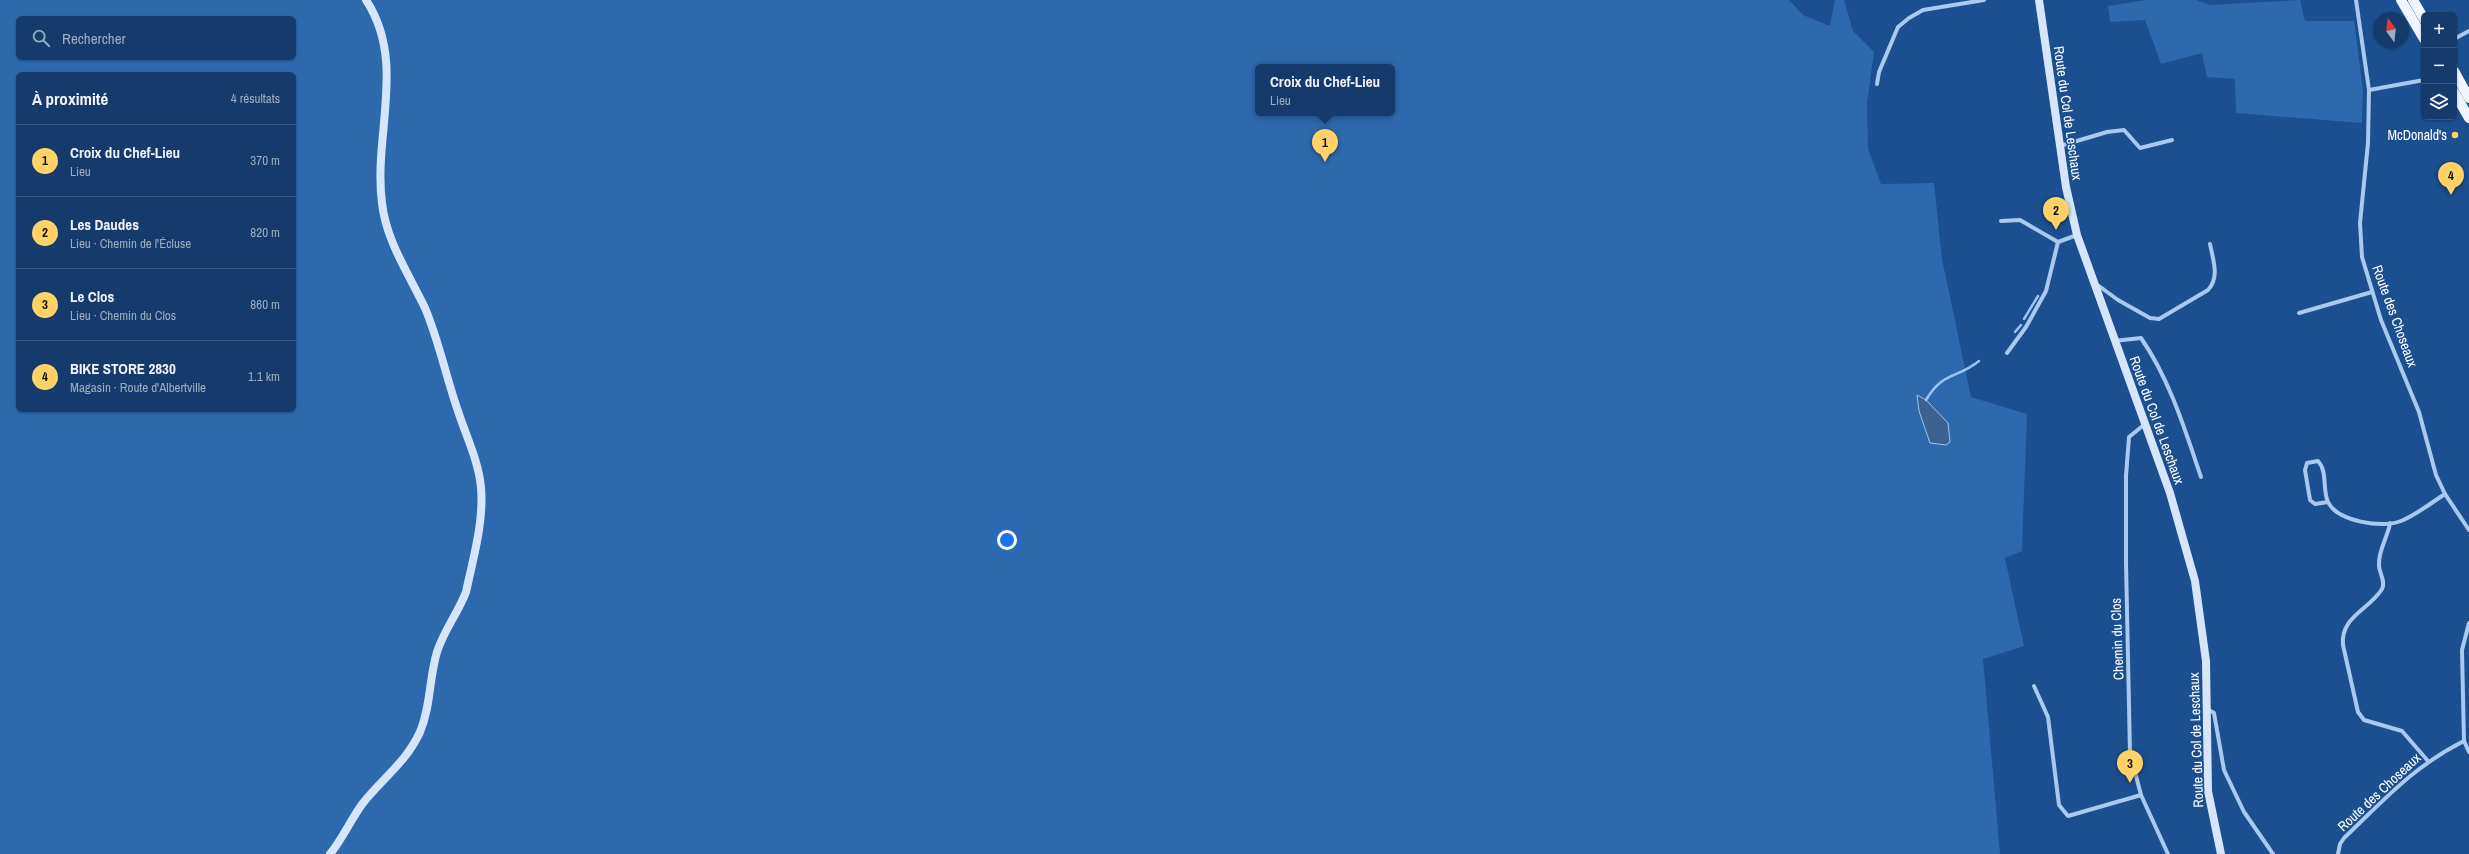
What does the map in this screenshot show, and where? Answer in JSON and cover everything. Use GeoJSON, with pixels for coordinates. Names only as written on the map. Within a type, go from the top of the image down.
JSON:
{"type":"FeatureCollection","features":[{"type":"Feature","properties":{"kind":"main road"},"geometry":{"type":"LineString","coordinates":[[330,854],[363,803],[406,756],[420,732],[427,709],[437,654],[447,629],[466,592],[481,508],[481,487],[476,466],[431,326],[392,241],[384,215],[380,166],[388,83],[387,63],[379,25],[366,0]]}},
{"type":"Feature","properties":{"kind":"main road","name":"Route du Col de Leschaux"},"geometry":{"type":"LineString","coordinates":[[2039,0],[2060,146],[2077,235],[2183,534],[2195,582],[2206,661],[2208,791],[2221,854]]}},
{"type":"Feature","properties":{"kind":"main road"},"geometry":{"type":"LineString","coordinates":[[2401,0],[2421,34]]}},
{"type":"Feature","properties":{"kind":"main road"},"geometry":{"type":"LineString","coordinates":[[2413,0],[2421,14]]}},
{"type":"Feature","properties":{"kind":"main road"},"geometry":{"type":"LineString","coordinates":[[2457,76],[2469,98]]}},
{"type":"Feature","properties":{"kind":"main road"},"geometry":{"type":"LineString","coordinates":[[2457,97],[2469,118]]}},
{"type":"Feature","properties":{"kind":"street"},"geometry":{"type":"LineString","coordinates":[[1877,84],[1879,72],[1898,27],[1909,18],[1923,10],[1984,0]]}},
{"type":"Feature","properties":{"kind":"street","name":"Route des Choseaux"},"geometry":{"type":"LineString","coordinates":[[2356,0],[2369,90],[2368,143],[2360,222],[2362,257],[2372,292],[2419,412],[2431,461],[2445,494],[2469,530]]}},
{"type":"Feature","properties":{"kind":"street"},"geometry":{"type":"LineString","coordinates":[[2457,37],[2469,31]]}},
{"type":"Feature","properties":{"kind":"street"},"geometry":{"type":"LineString","coordinates":[[2369,90],[2421,81]]}},
{"type":"Feature","properties":{"kind":"street"},"geometry":{"type":"LineString","coordinates":[[2060,146],[2107,132],[2124,130],[2140,148],[2172,140]]}},
{"type":"Feature","properties":{"kind":"street"},"geometry":{"type":"LineString","coordinates":[[2001,221],[2020,220],[2058,242]]}},
{"type":"Feature","properties":{"kind":"street"},"geometry":{"type":"LineString","coordinates":[[2058,242],[2077,235]]}},
{"type":"Feature","properties":{"kind":"street"},"geometry":{"type":"LineString","coordinates":[[2007,353],[2026,327],[2046,291],[2058,242]]}},
{"type":"Feature","properties":{"kind":"street"},"geometry":{"type":"LineString","coordinates":[[2094,286],[2099,286],[2118,300],[2150,318],[2159,319],[2208,290],[2214,283],[2216,271],[2210,244]]}},
{"type":"Feature","properties":{"kind":"street"},"geometry":{"type":"LineString","coordinates":[[2299,313],[2372,292]]}},
{"type":"Feature","properties":{"kind":"street"},"geometry":{"type":"LineString","coordinates":[[2114,340],[2141,338],[2149,349],[2175,403],[2201,477]]}},
{"type":"Feature","properties":{"kind":"street","name":"Chemin du Clos"},"geometry":{"type":"LineString","coordinates":[[2145,424],[2129,437],[2126,476],[2130,753],[2141,795],[2168,854]]}},
{"type":"Feature","properties":{"kind":"street"},"geometry":{"type":"LineString","coordinates":[[2328,502],[2315,504],[2310,500],[2305,470],[2307,463],[2318,461],[2322,466],[2328,502],[2339,513],[2352,520],[2390,523],[2400,522],[2445,494]]}},
{"type":"Feature","properties":{"kind":"street"},"geometry":{"type":"LineString","coordinates":[[2390,523],[2379,565],[2383,579],[2382,588],[2346,625],[2342,634],[2343,645],[2358,712],[2364,720],[2402,731],[2428,761]]}},
{"type":"Feature","properties":{"kind":"street"},"geometry":{"type":"LineString","coordinates":[[2469,623],[2462,650],[2464,741],[2469,752]]}},
{"type":"Feature","properties":{"kind":"street"},"geometry":{"type":"LineString","coordinates":[[2034,686],[2048,717],[2059,805],[2068,816],[2141,795]]}},
{"type":"Feature","properties":{"kind":"street"},"geometry":{"type":"LineString","coordinates":[[2207,709],[2214,713],[2224,770],[2244,812],[2273,854]]}},
{"type":"Feature","properties":{"kind":"street","name":"Route des Choseaux"},"geometry":{"type":"LineString","coordinates":[[2338,854],[2340,844],[2344,838],[2428,761],[2464,741]]}},
{"type":"Feature","properties":{"kind":"shaded area"},"geometry":{"type":"Polygon","coordinates":[[[0,0],[1789,0],[1803,15],[1830,26],[1835,0],[1844,0],[1853,31],[1874,52],[1867,103],[1868,149],[1881,184],[1934,183],[1942,259],[1971,397],[2027,414],[2022,551],[2005,558],[2024,646],[1983,659],[2000,854],[0,854],[0,0]]]}},
{"type":"Feature","properties":{"kind":"shaded area"},"geometry":{"type":"Polygon","coordinates":[[[2145,0],[2196,0],[2210,5],[2300,0],[2305,21],[2354,21],[2363,90],[2362,123],[2236,113],[2235,79],[2207,77],[2202,53],[2161,64],[2145,20],[2110,22],[2108,6],[2145,0]]]}},
{"type":"Feature","properties":{"kind":"shaded area"},"geometry":{"type":"Polygon","coordinates":[[[1917,395],[1926,400],[1948,423],[1950,442],[1946,445],[1930,443],[1919,411],[1917,395]]]}},
{"type":"Feature","properties":{"kind":"waterway"},"geometry":{"type":"LineString","coordinates":[[2024,319],[2038,296]]}},
{"type":"Feature","properties":{"kind":"waterway"},"geometry":{"type":"LineString","coordinates":[[2015,332],[2021,325]]}},
{"type":"Feature","properties":{"kind":"waterway"},"geometry":{"type":"LineString","coordinates":[[1926,400],[1938,384],[1951,376],[1964,371],[1979,361]]}},
{"type":"Feature","properties":{"kind":"place","name":"McDonald's"},"geometry":{"type":"Point","coordinates":[2455,135]}},
{"type":"Feature","properties":{"kind":"place","name":"Croix du Chef-Lieu"},"geometry":{"type":"Point","coordinates":[1325,162]}},
{"type":"Feature","properties":{"kind":"place","name":"BIKE STORE 2830"},"geometry":{"type":"Point","coordinates":[2451,195]}},
{"type":"Feature","properties":{"kind":"place","name":"Les Daudes"},"geometry":{"type":"Point","coordinates":[2056,230]}},
{"type":"Feature","properties":{"kind":"place","name":"Le Clos"},"geometry":{"type":"Point","coordinates":[2130,783]}}]}
